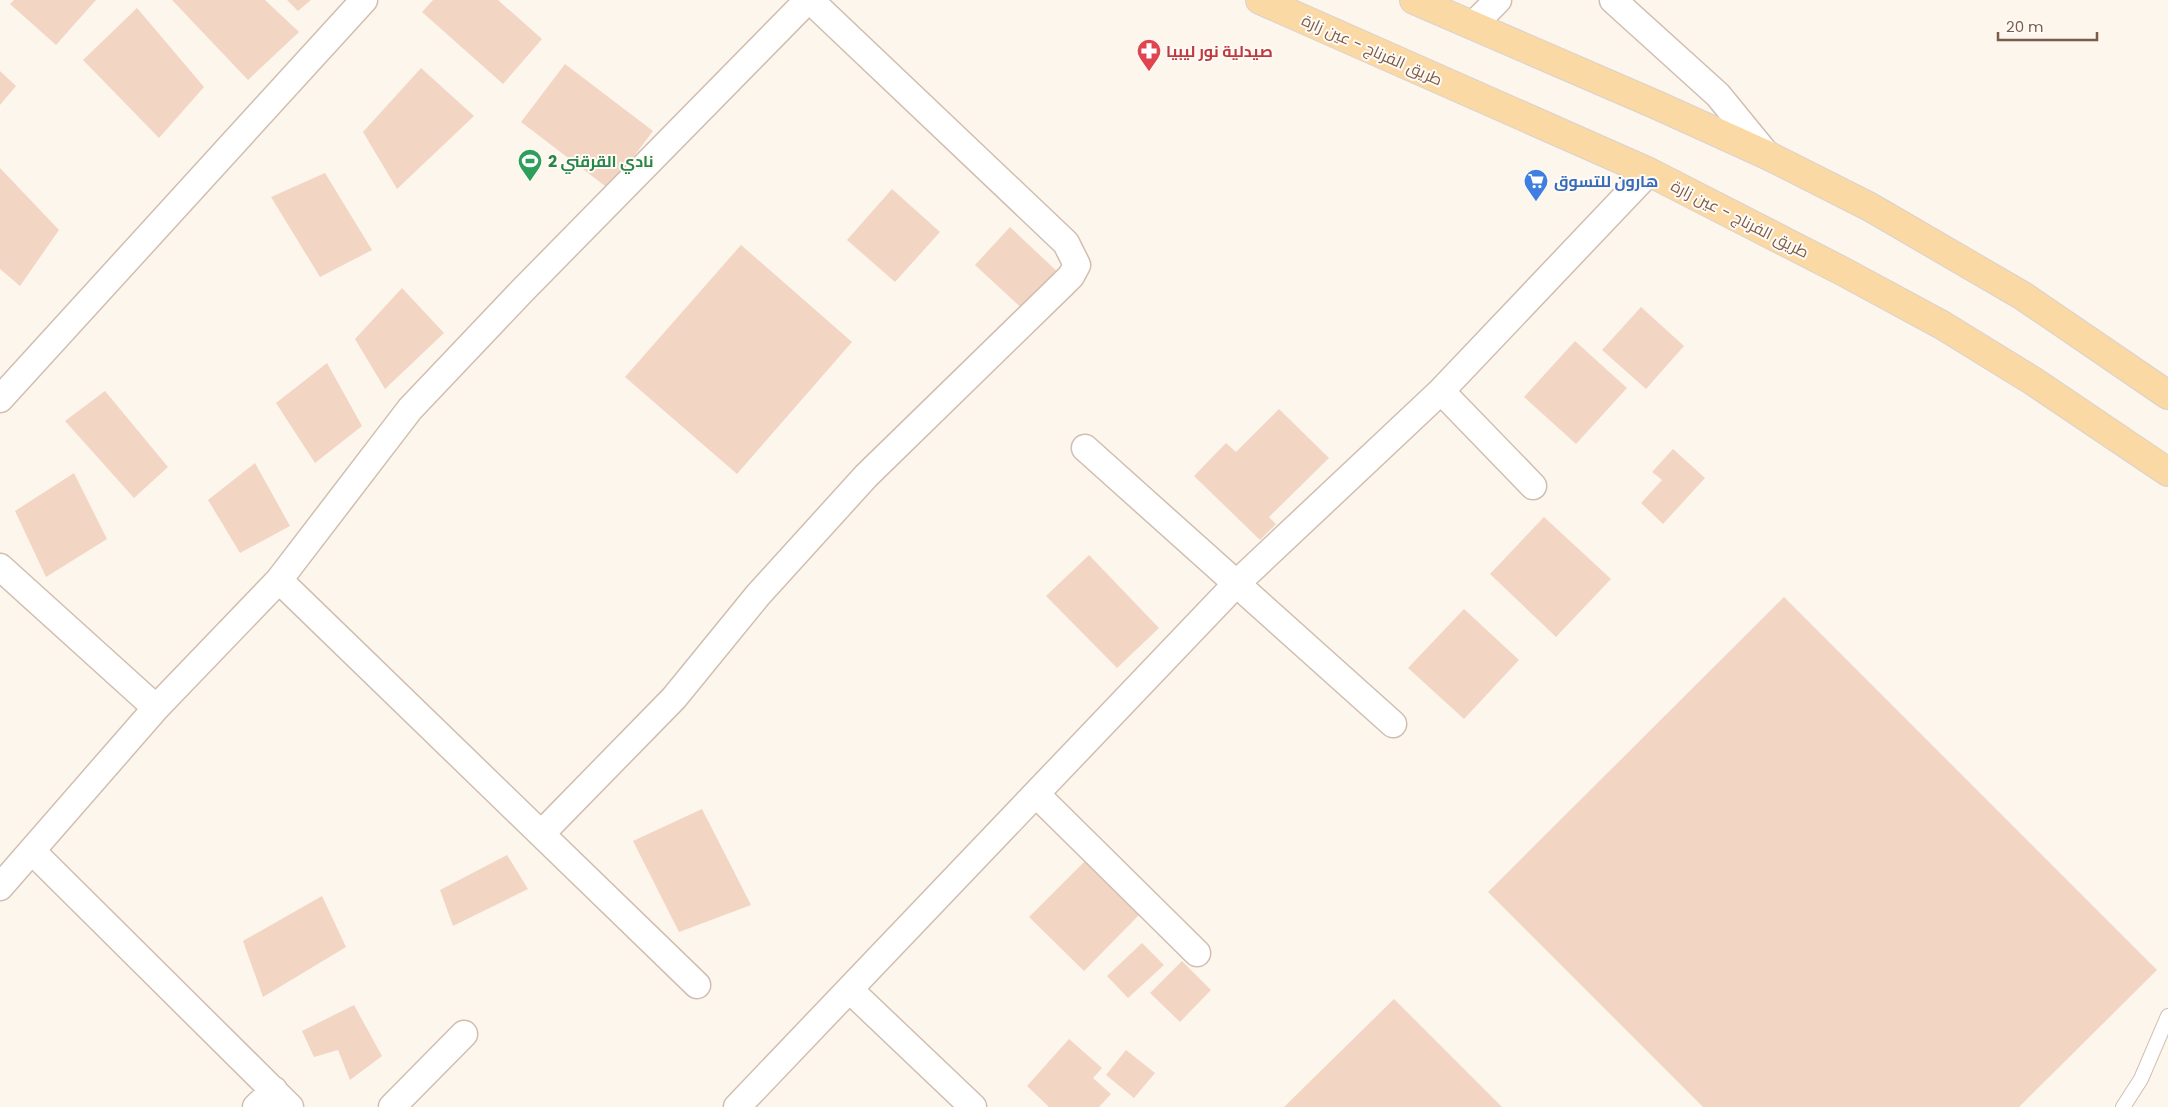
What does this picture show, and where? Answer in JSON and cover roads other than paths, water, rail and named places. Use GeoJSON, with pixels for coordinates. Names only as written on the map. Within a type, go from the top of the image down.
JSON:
{"type":"FeatureCollection","features":[{"type":"Feature","properties":{"kind":"main road","name":"طريق الفرناج - عين زارة"},"geometry":{"type":"LineString","coordinates":[[1260,0],[1649,172],[1942,325],[2033,381],[2168,472]]}},
{"type":"Feature","properties":{"kind":"main road"},"geometry":{"type":"LineString","coordinates":[[1414,0],[1767,155],[1870,207],[1947,250],[2023,296],[2168,395]]}},
{"type":"Feature","properties":{"kind":"street"},"geometry":{"type":"LineString","coordinates":[[0,399],[364,0]]}},
{"type":"Feature","properties":{"kind":"street"},"geometry":{"type":"LineString","coordinates":[[0,887],[156,708],[278,580],[410,409],[522,291],[809,0],[1066,243],[1077,265],[1072,276],[866,476],[758,595],[674,698],[542,833]]}},
{"type":"Feature","properties":{"kind":"street"},"geometry":{"type":"LineString","coordinates":[[1473,25],[1498,0]]}},
{"type":"Feature","properties":{"kind":"street"},"geometry":{"type":"LineString","coordinates":[[1613,0],[1718,95],[1767,155]]}},
{"type":"Feature","properties":{"kind":"street"},"geometry":{"type":"LineString","coordinates":[[746,1104],[850,990],[1237,583],[1441,391],[1649,172]]}},
{"type":"Feature","properties":{"kind":"street"},"geometry":{"type":"LineString","coordinates":[[1441,391],[1533,486]]}},
{"type":"Feature","properties":{"kind":"street"},"geometry":{"type":"LineString","coordinates":[[1085,448],[1393,724]]}},
{"type":"Feature","properties":{"kind":"street"},"geometry":{"type":"LineString","coordinates":[[0,567],[156,708]]}},
{"type":"Feature","properties":{"kind":"street"},"geometry":{"type":"LineString","coordinates":[[278,580],[542,833],[697,985]]}},
{"type":"Feature","properties":{"kind":"street"},"geometry":{"type":"LineString","coordinates":[[1036,794],[1198,953]]}},
{"type":"Feature","properties":{"kind":"street"},"geometry":{"type":"LineString","coordinates":[[32,851],[273,1101]]}},
{"type":"Feature","properties":{"kind":"street"},"geometry":{"type":"LineString","coordinates":[[850,990],[973,1107]]}},
{"type":"Feature","properties":{"kind":"street"},"geometry":{"type":"LineString","coordinates":[[392,1107],[464,1034]]}},
{"type":"Feature","properties":{"kind":"lane"},"geometry":{"type":"LineString","coordinates":[[2125,1106],[2141,1079],[2168,1016]]}},
{"type":"Feature","properties":{"kind":"place","name":"صيدلية نور ليبيا"},"geometry":{"type":"Point","coordinates":[1149,72]}},
{"type":"Feature","properties":{"kind":"place","name":"نادي القرقني 2"},"geometry":{"type":"Point","coordinates":[530,182]}},
{"type":"Feature","properties":{"kind":"place","name":"هارون للتسوق"},"geometry":{"type":"Point","coordinates":[1536,202]}}]}
